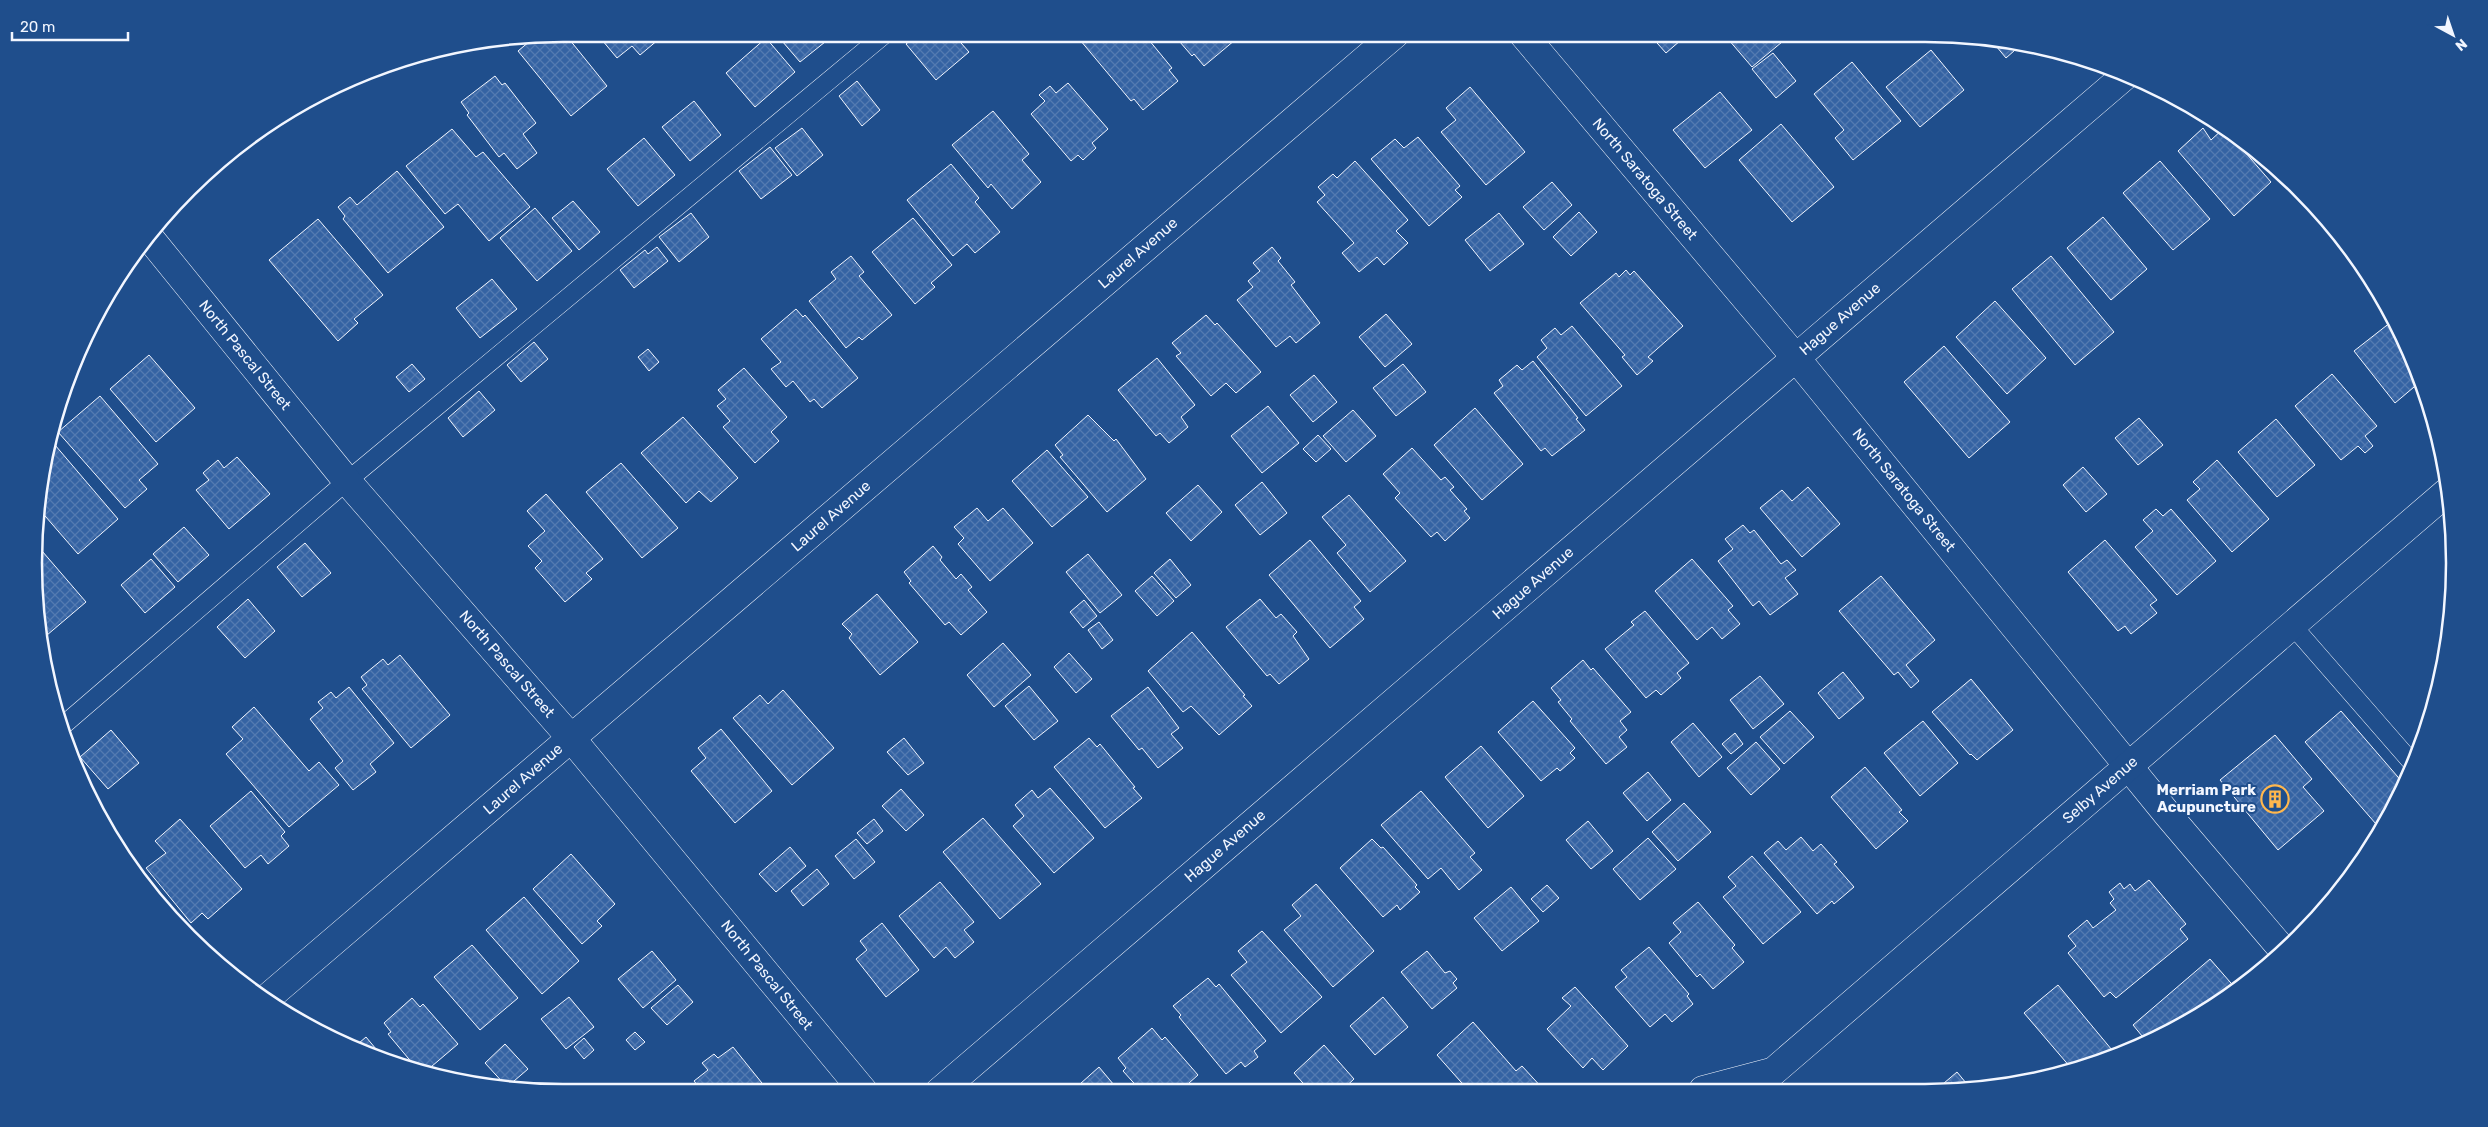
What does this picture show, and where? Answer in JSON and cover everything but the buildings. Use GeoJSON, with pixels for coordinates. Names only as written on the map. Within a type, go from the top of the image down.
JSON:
{"type":"FeatureCollection","features":[{"type":"Feature","properties":{"kind":"street","name":"Laurel Avenue"},"geometry":{"type":"LineString","coordinates":[[271,995],[1386,42]]}},
{"type":"Feature","properties":{"kind":"street","name":"North Saratoga Street"},"geometry":{"type":"LineString","coordinates":[[1530,42],[1796,358],[2128,765],[2279,945]]}},
{"type":"Feature","properties":{"kind":"street","name":"Hague Avenue"},"geometry":{"type":"LineString","coordinates":[[948,1084],[2120,80]]}},
{"type":"Feature","properties":{"kind":"street","name":"North Pascal Street"},"geometry":{"type":"LineString","coordinates":[[153,242],[347,481],[571,738],[857,1084]]}},
{"type":"Feature","properties":{"kind":"street","name":"Selby Avenue"},"geometry":{"type":"LineString","coordinates":[[1759,1084],[2441,497]]}},
{"type":"Feature","properties":{"kind":"street"},"geometry":{"type":"LineString","coordinates":[[1725,1084],[1773,1071]]}},
{"type":"Feature","properties":{"kind":"lane"},"geometry":{"type":"LineString","coordinates":[[67,722],[347,481],[875,42]]}},
{"type":"Feature","properties":{"kind":"lane"},"geometry":{"type":"LineString","coordinates":[[2292,625],[2408,758]]}},
{"type":"Feature","properties":{"kind":"place","name":"Merriam Park Acupuncture"},"geometry":{"type":"Point","coordinates":[2275,799]}}]}
